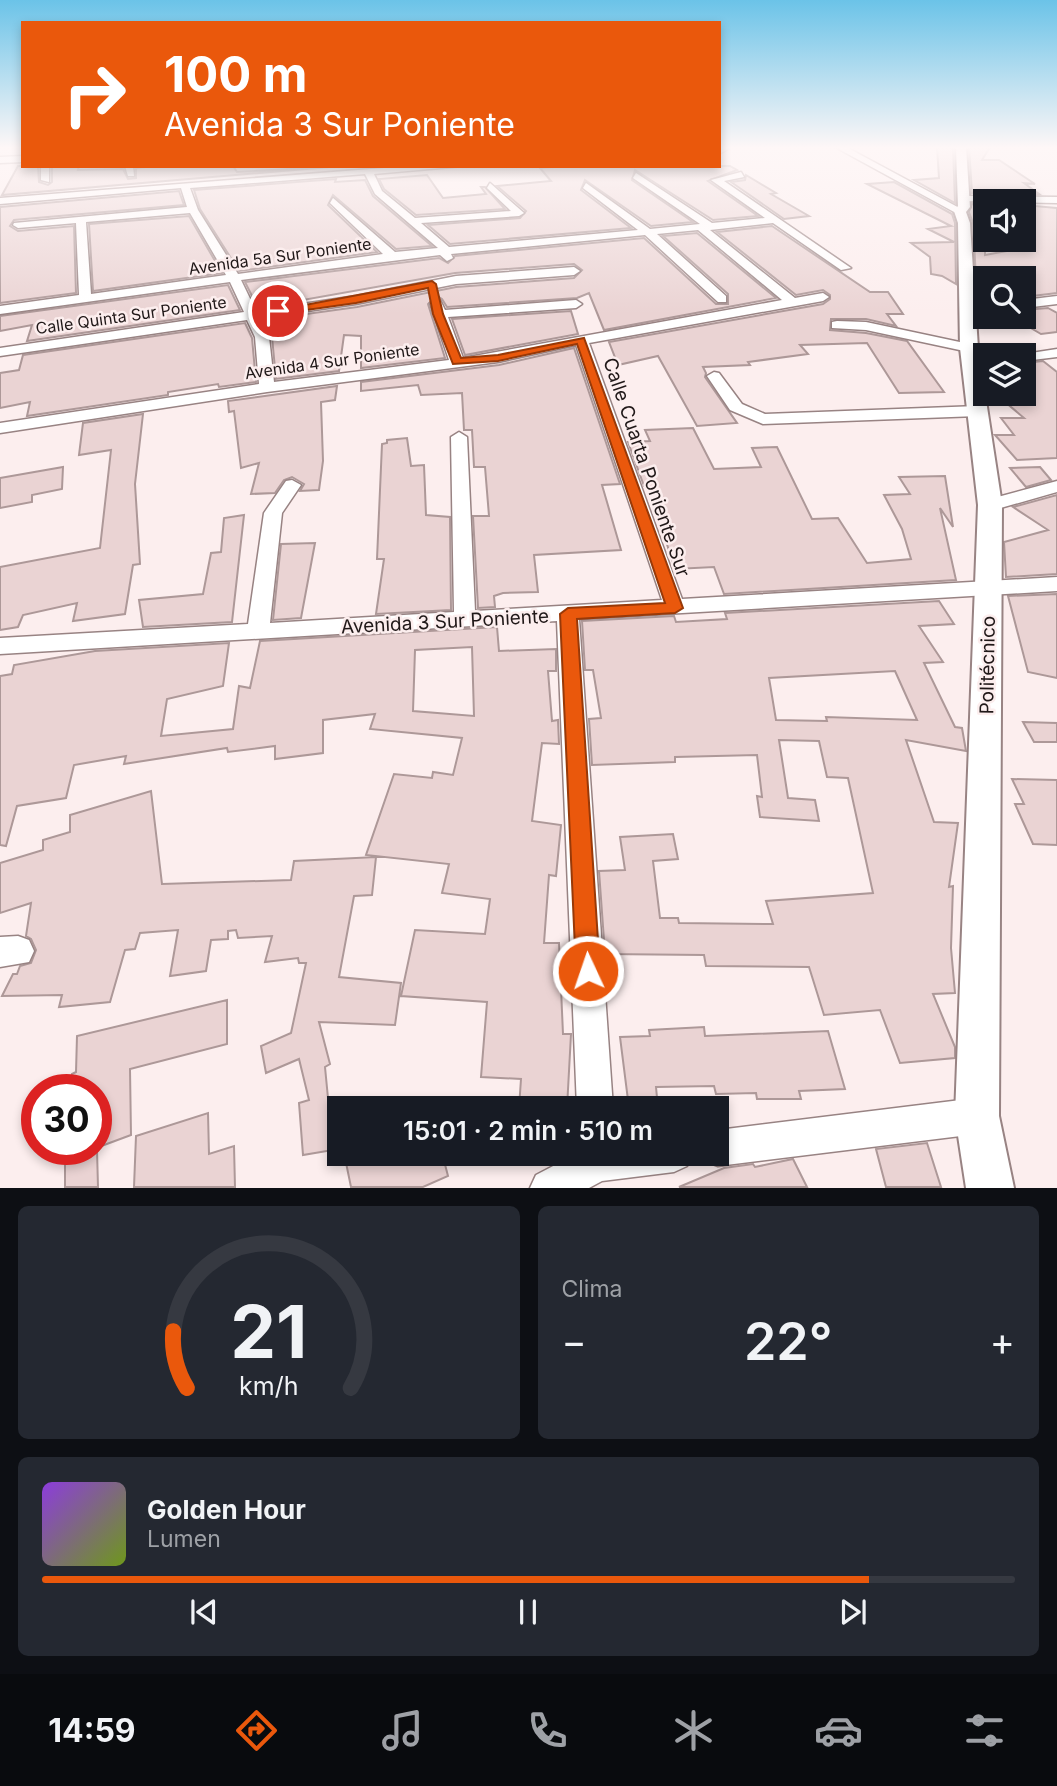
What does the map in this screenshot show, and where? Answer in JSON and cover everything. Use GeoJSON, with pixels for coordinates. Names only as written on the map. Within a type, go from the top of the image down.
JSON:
{"type":"FeatureCollection","features":[{"type":"Feature","properties":{"kind":"street"},"geometry":{"type":"LineString","coordinates":[[191,202],[234,278],[262,337],[267,387]]}},
{"type":"Feature","properties":{"kind":"street"},"geometry":{"type":"LineString","coordinates":[[335,202],[392,256]]}},
{"type":"Feature","properties":{"kind":"street"},"geometry":{"type":"LineString","coordinates":[[390,202],[444,250],[456,280]]}},
{"type":"Feature","properties":{"kind":"street"},"geometry":{"type":"LineString","coordinates":[[412,221],[519,213],[507,202]]}},
{"type":"Feature","properties":{"kind":"street"},"geometry":{"type":"LineString","coordinates":[[608,202],[649,233],[722,299]]}},
{"type":"Feature","properties":{"kind":"street"},"geometry":{"type":"LineString","coordinates":[[672,202],[706,228],[791,301]]}},
{"type":"Feature","properties":{"kind":"street"},"geometry":{"type":"LineString","coordinates":[[749,202],[845,268]]}},
{"type":"Feature","properties":{"kind":"street"},"geometry":{"type":"LineString","coordinates":[[958,202],[963,205],[1011,202]]}},
{"type":"Feature","properties":{"kind":"street","name":"Politécnico"},"geometry":{"type":"LineString","coordinates":[[963,205],[973,288]]}},
{"type":"Feature","properties":{"kind":"street"},"geometry":{"type":"LineString","coordinates":[[18,225],[193,210]]}},
{"type":"Feature","properties":{"kind":"street"},"geometry":{"type":"LineString","coordinates":[[81,219],[85,297]]}},
{"type":"Feature","properties":{"kind":"street","name":"Avenida 5a Sur Poniente"},"geometry":{"type":"LineString","coordinates":[[0,310],[392,256],[775,220]]}},
{"type":"Feature","properties":{"kind":"street","name":"Calle Quinta Sur Poniente"},"geometry":{"type":"LineString","coordinates":[[0,352],[356,300],[456,280],[574,271]]}},
{"type":"Feature","properties":{"kind":"street"},"geometry":{"type":"LineString","coordinates":[[432,284],[438,314],[457,362]]}},
{"type":"Feature","properties":{"kind":"street","name":"Avenida 4 Sur Poniente"},"geometry":{"type":"LineString","coordinates":[[0,428],[267,387],[498,358],[581,340],[823,297]]}},
{"type":"Feature","properties":{"kind":"street"},"geometry":{"type":"LineString","coordinates":[[1036,303],[1057,300]]}},
{"type":"Feature","properties":{"kind":"street"},"geometry":{"type":"LineString","coordinates":[[438,314],[576,304]]}},
{"type":"Feature","properties":{"kind":"street"},"geometry":{"type":"LineString","coordinates":[[837,325],[866,326],[973,355]]}},
{"type":"Feature","properties":{"kind":"street","name":"Calle Cuarta Poniente Sur"},"geometry":{"type":"LineString","coordinates":[[581,340],[675,608]]}},
{"type":"Feature","properties":{"kind":"street"},"geometry":{"type":"LineString","coordinates":[[1036,356],[1057,353]]}},
{"type":"Feature","properties":{"kind":"street"},"geometry":{"type":"LineString","coordinates":[[714,376],[736,407],[763,419],[978,411]]}},
{"type":"Feature","properties":{"kind":"street","name":"Politécnico"},"geometry":{"type":"LineString","coordinates":[[978,406],[990,505],[986,590],[989,617],[977,1116],[990,1188]]}},
{"type":"Feature","properties":{"kind":"street"},"geometry":{"type":"LineString","coordinates":[[459,437],[458,473],[465,620]]}},
{"type":"Feature","properties":{"kind":"street"},"geometry":{"type":"LineString","coordinates":[[258,631],[273,513],[292,485]]}},
{"type":"Feature","properties":{"kind":"street"},"geometry":{"type":"LineString","coordinates":[[990,505],[1057,485]]}},
{"type":"Feature","properties":{"kind":"street","name":"Avenida 3 Sur Poniente"},"geometry":{"type":"LineString","coordinates":[[0,646],[1057,584]]}},
{"type":"Feature","properties":{"kind":"street"},"geometry":{"type":"LineString","coordinates":[[568,614],[595,1096]]}},
{"type":"Feature","properties":{"kind":"street"},"geometry":{"type":"LineString","coordinates":[[729,1147],[977,1116]]}},
{"type":"Feature","properties":{"kind":"street"},"geometry":{"type":"LineString","coordinates":[[549,1188],[585,1166]]}},
{"type":"Feature","properties":{"kind":"building"},"geometry":{"type":"Polygon","coordinates":[[[51,202],[183,202],[184,205],[14,220],[10,226],[18,231],[74,226],[76,293],[0,303],[0,207],[51,202]]]}},
{"type":"Feature","properties":{"kind":"building"},"geometry":{"type":"Polygon","coordinates":[[[198,202],[329,202],[328,205],[377,252],[239,271],[198,202]]]}},
{"type":"Feature","properties":{"kind":"building"},"geometry":{"type":"Polygon","coordinates":[[[342,202],[381,202],[432,246],[396,249],[342,202]]]}},
{"type":"Feature","properties":{"kind":"building"},"geometry":{"type":"Polygon","coordinates":[[[401,202],[499,202],[505,209],[416,215],[401,202]]]}},
{"type":"Feature","properties":{"kind":"building"},"geometry":{"type":"Polygon","coordinates":[[[516,202],[597,202],[631,228],[450,244],[428,225],[520,218],[526,211],[516,202]]]}},
{"type":"Feature","properties":{"kind":"building"},"geometry":{"type":"Polygon","coordinates":[[[617,202],[665,202],[693,222],[651,226],[617,202]]]}},
{"type":"Feature","properties":{"kind":"building"},"geometry":{"type":"Polygon","coordinates":[[[686,202],[739,202],[758,216],[713,220],[686,202]]]}},
{"type":"Feature","properties":{"kind":"building"},"geometry":{"type":"Polygon","coordinates":[[[760,202],[786,202],[809,216],[784,219],[760,202]]]}},
{"type":"Feature","properties":{"kind":"building"},"geometry":{"type":"Polygon","coordinates":[[[904,202],[931,202],[952,214],[955,223],[956,284],[942,276],[931,274],[930,257],[911,243],[954,242],[928,229],[951,226],[904,202]]]}},
{"type":"Feature","properties":{"kind":"building"},"geometry":{"type":"Polygon","coordinates":[[[973,204],[973,223],[969,212],[973,204]]]}},
{"type":"Feature","properties":{"kind":"building"},"geometry":{"type":"Polygon","coordinates":[[[1036,206],[1057,208],[1057,293],[1036,296],[1036,266],[975,266],[975,252],[985,252],[985,255],[1036,252],[1036,206]]]}},
{"type":"Feature","properties":{"kind":"building"},"geometry":{"type":"Polygon","coordinates":[[[189,216],[222,273],[93,291],[89,224],[189,216]]]}},
{"type":"Feature","properties":{"kind":"building"},"geometry":{"type":"Polygon","coordinates":[[[772,226],[870,292],[888,292],[903,314],[887,314],[896,326],[866,319],[831,319],[830,330],[866,333],[907,341],[944,392],[899,393],[867,343],[800,345],[808,354],[748,362],[750,365],[703,367],[705,377],[737,423],[697,426],[658,356],[618,365],[609,342],[823,304],[830,299],[830,295],[823,290],[796,295],[717,232],[772,226]]]}},
{"type":"Feature","properties":{"kind":"building"},"geometry":{"type":"Polygon","coordinates":[[[697,233],[776,298],[604,330],[589,293],[577,298],[447,307],[437,296],[428,304],[445,358],[361,368],[361,336],[344,335],[339,371],[276,379],[272,337],[263,320],[357,307],[456,287],[574,278],[582,270],[574,264],[455,273],[258,308],[245,282],[439,258],[448,263],[455,256],[644,238],[716,304],[728,304],[728,294],[663,236],[697,233]]]}},
{"type":"Feature","properties":{"kind":"building"},"geometry":{"type":"Polygon","coordinates":[[[228,285],[240,310],[27,341],[32,325],[0,331],[0,316],[228,285]]]}},
{"type":"Feature","properties":{"kind":"building"},"geometry":{"type":"Polygon","coordinates":[[[1048,308],[1057,313],[1057,332],[1041,334],[1032,329],[1036,329],[1036,309],[1048,308]]]}},
{"type":"Feature","properties":{"kind":"building"},"geometry":{"type":"Polygon","coordinates":[[[571,311],[578,334],[465,355],[452,319],[571,311]]]}},
{"type":"Feature","properties":{"kind":"building"},"geometry":{"type":"Polygon","coordinates":[[[245,323],[252,338],[256,382],[219,387],[218,384],[168,392],[168,395],[27,416],[30,402],[0,408],[0,373],[19,370],[23,355],[245,323]]]}},
{"type":"Feature","properties":{"kind":"building"},"geometry":{"type":"Polygon","coordinates":[[[574,348],[620,484],[602,485],[621,550],[534,555],[538,592],[503,593],[494,596],[495,607],[478,608],[473,516],[489,516],[485,467],[474,467],[472,430],[464,430],[462,393],[421,395],[418,385],[361,391],[361,382],[499,365],[574,348]]]}},
{"type":"Feature","properties":{"kind":"building"},"geometry":{"type":"Polygon","coordinates":[[[1043,361],[1057,372],[1057,458],[1017,460],[995,435],[1014,435],[1001,418],[1024,418],[1010,406],[1036,406],[1036,362],[1043,361]]]}},
{"type":"Feature","properties":{"kind":"building"},"geometry":{"type":"Polygon","coordinates":[[[337,386],[335,400],[321,402],[323,461],[319,490],[300,491],[304,484],[292,477],[284,480],[275,493],[251,494],[259,463],[241,468],[234,411],[229,412],[228,401],[337,386]]]}},
{"type":"Feature","properties":{"kind":"building"},"geometry":{"type":"Polygon","coordinates":[[[143,414],[135,484],[140,564],[133,565],[125,614],[73,621],[77,603],[23,615],[18,627],[0,630],[0,567],[100,548],[111,450],[79,455],[83,423],[143,414]]]}},
{"type":"Feature","properties":{"kind":"building"},"geometry":{"type":"Polygon","coordinates":[[[693,428],[714,469],[761,467],[752,448],[777,447],[812,519],[838,518],[867,563],[911,559],[902,529],[884,495],[910,494],[899,477],[945,476],[953,527],[940,508],[956,580],[724,594],[714,567],[675,569],[648,486],[644,486],[628,442],[650,441],[645,430],[693,428]]]}},
{"type":"Feature","properties":{"kind":"building"},"geometry":{"type":"Polygon","coordinates":[[[407,438],[411,466],[424,465],[426,515],[450,517],[451,610],[376,614],[384,559],[377,559],[382,444],[387,443],[387,440],[407,438]]]}},
{"type":"Feature","properties":{"kind":"building"},"geometry":{"type":"Polygon","coordinates":[[[63,467],[62,489],[32,495],[32,502],[0,508],[0,478],[63,467]]]}},
{"type":"Feature","properties":{"kind":"building"},"geometry":{"type":"Polygon","coordinates":[[[1040,467],[1051,480],[1026,487],[1010,468],[1040,467]]]}},
{"type":"Feature","properties":{"kind":"building"},"geometry":{"type":"Polygon","coordinates":[[[1057,495],[1057,574],[1006,577],[1004,542],[1048,530],[1013,507],[1057,495]]]}},
{"type":"Feature","properties":{"kind":"building"},"geometry":{"type":"Polygon","coordinates":[[[244,515],[232,622],[143,627],[139,600],[203,594],[211,553],[221,552],[224,518],[244,515]]]}},
{"type":"Feature","properties":{"kind":"building"},"geometry":{"type":"Polygon","coordinates":[[[315,543],[301,618],[273,620],[281,544],[315,543]]]}},
{"type":"Feature","properties":{"kind":"building"},"geometry":{"type":"Polygon","coordinates":[[[1057,594],[1057,678],[1028,672],[1008,596],[1057,594]]]}},
{"type":"Feature","properties":{"kind":"building"},"geometry":{"type":"Polygon","coordinates":[[[939,601],[954,624],[919,626],[943,662],[924,663],[955,727],[962,728],[966,751],[906,740],[934,822],[958,823],[949,887],[953,886],[951,948],[955,993],[933,994],[955,1047],[955,1058],[900,1063],[880,1010],[824,1015],[809,967],[706,966],[704,955],[605,954],[599,871],[625,870],[620,837],[673,834],[678,859],[653,861],[660,918],[678,918],[679,923],[773,924],[766,901],[873,893],[848,778],[827,777],[819,741],[779,740],[788,798],[815,800],[819,821],[760,817],[757,796],[762,797],[757,755],[675,757],[675,762],[592,765],[589,719],[601,718],[593,670],[585,670],[582,621],[674,616],[676,622],[727,619],[725,613],[939,601]],[[895,671],[769,678],[776,720],[827,721],[826,717],[917,720],[895,671]]]}},
{"type":"Feature","properties":{"kind":"building"},"geometry":{"type":"Polygon","coordinates":[[[497,627],[499,651],[556,649],[556,671],[548,671],[552,721],[558,720],[559,744],[542,743],[532,821],[561,825],[556,876],[549,875],[544,943],[559,943],[563,1034],[571,1034],[568,1096],[520,1096],[521,1079],[481,1077],[487,1002],[401,996],[415,930],[485,934],[490,899],[442,893],[449,864],[366,855],[394,774],[432,778],[433,772],[453,775],[462,738],[370,729],[375,714],[323,720],[323,753],[275,759],[275,746],[228,752],[227,748],[124,764],[126,756],[74,765],[66,798],[17,806],[6,846],[0,845],[0,676],[12,674],[14,665],[95,651],[229,643],[223,686],[167,699],[161,736],[233,729],[239,686],[250,688],[260,641],[497,627]],[[472,647],[415,650],[413,711],[474,716],[472,647]]]}},
{"type":"Feature","properties":{"kind":"building"},"geometry":{"type":"Polygon","coordinates":[[[1023,722],[1057,723],[1057,742],[1034,742],[1023,722]]]}},
{"type":"Feature","properties":{"kind":"building"},"geometry":{"type":"Polygon","coordinates":[[[1012,779],[1057,780],[1057,845],[1033,844],[1015,804],[1024,804],[1012,779]]]}},
{"type":"Feature","properties":{"kind":"building"},"geometry":{"type":"Polygon","coordinates":[[[151,791],[162,884],[291,880],[294,861],[376,857],[372,895],[354,896],[339,977],[401,983],[395,1025],[319,1022],[330,1064],[325,1067],[328,1096],[327,1151],[303,1155],[299,1103],[309,1100],[299,1059],[266,1073],[261,1046],[291,1033],[306,963],[299,963],[298,958],[265,962],[272,936],[238,938],[236,930],[228,931],[228,939],[211,940],[206,971],[170,976],[178,930],[140,933],[135,949],[125,950],[110,1002],[59,1007],[62,995],[2,996],[13,974],[17,974],[20,966],[31,963],[36,950],[31,939],[26,936],[31,903],[0,913],[0,863],[43,850],[43,840],[70,832],[70,815],[151,791]]]}},
{"type":"Feature","properties":{"kind":"building"},"geometry":{"type":"Polygon","coordinates":[[[227,1000],[227,1044],[130,1069],[131,1135],[112,1142],[112,1074],[72,1074],[76,1072],[77,1036],[227,1000]]]}},
{"type":"Feature","properties":{"kind":"building"},"geometry":{"type":"Polygon","coordinates":[[[704,1027],[705,1036],[828,1031],[845,1089],[799,1091],[801,1099],[757,1099],[756,1093],[716,1094],[714,1086],[656,1087],[657,1096],[627,1096],[620,1037],[650,1036],[649,1030],[704,1027]]]}},
{"type":"Feature","properties":{"kind":"building"},"geometry":{"type":"Polygon","coordinates":[[[208,1113],[209,1154],[234,1146],[235,1187],[134,1187],[136,1136],[208,1113]]]}},
{"type":"Feature","properties":{"kind":"building"},"geometry":{"type":"Polygon","coordinates":[[[927,1143],[941,1187],[886,1187],[876,1149],[927,1143]]]}},
{"type":"Feature","properties":{"kind":"building"},"geometry":{"type":"Polygon","coordinates":[[[793,1159],[807,1187],[679,1187],[724,1168],[753,1164],[755,1167],[793,1159]]]}},
{"type":"Feature","properties":{"kind":"building"},"geometry":{"type":"Polygon","coordinates":[[[65,1165],[97,1165],[98,1187],[65,1187],[65,1165]]]}},
{"type":"Feature","properties":{"kind":"building"},"geometry":{"type":"Polygon","coordinates":[[[347,1166],[445,1166],[448,1176],[423,1187],[351,1187],[347,1166]]]}},
{"type":"Feature","properties":{"kind":"route"},"geometry":{"type":"LineString","coordinates":[[278,311],[356,300],[432,284],[438,314],[457,362],[498,358],[581,340],[675,608],[568,614],[588,971]]}}]}
